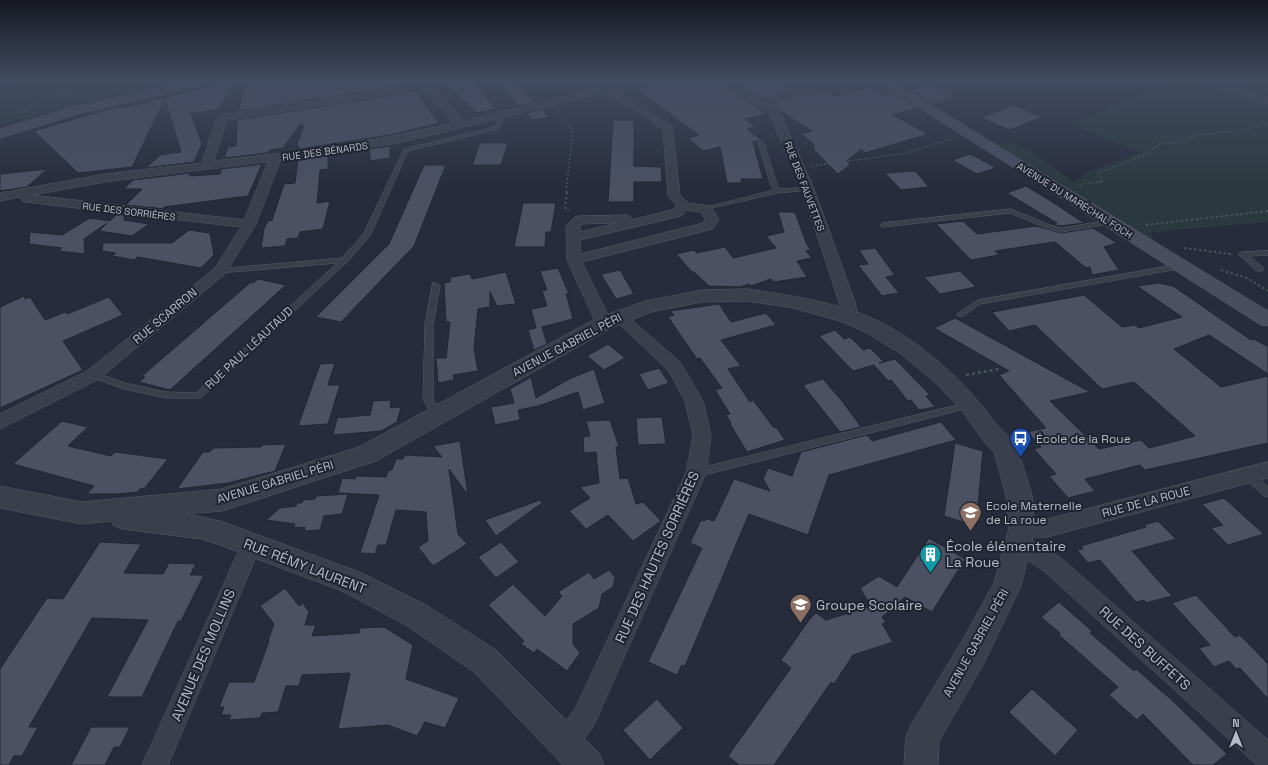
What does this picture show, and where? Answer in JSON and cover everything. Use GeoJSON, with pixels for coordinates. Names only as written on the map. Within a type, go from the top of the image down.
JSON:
{"type":"FeatureCollection","features":[{"type":"Feature","properties":{"kind":"main road"},"geometry":{"type":"LineString","coordinates":[[0,134],[59,116]]}},
{"type":"Feature","properties":{"kind":"main road","name":"AVENUE DU MARÉCHAL FOCH"},"geometry":{"type":"LineString","coordinates":[[940,116],[1268,320]]}},
{"type":"Feature","properties":{"kind":"street"},"geometry":{"type":"LineString","coordinates":[[207,167],[221,120],[224,118],[239,116]]}},
{"type":"Feature","properties":{"kind":"street"},"geometry":{"type":"LineString","coordinates":[[453,116],[461,126]]}},
{"type":"Feature","properties":{"kind":"street","name":"RUE DES BÉNARDS"},"geometry":{"type":"LineString","coordinates":[[5,196],[105,178],[207,167],[398,140],[501,116]]}},
{"type":"Feature","properties":{"kind":"street"},"geometry":{"type":"LineString","coordinates":[[574,260],[708,226],[712,219],[705,209],[684,206],[674,196],[668,128],[649,116]]}},
{"type":"Feature","properties":{"kind":"street","name":"RUE DES FAUVETTES"},"geometry":{"type":"LineString","coordinates":[[776,116],[808,189],[847,302],[850,317]]}},
{"type":"Feature","properties":{"kind":"street","name":"RUE SCARRON"},"geometry":{"type":"LineString","coordinates":[[0,422],[93,376],[220,271],[248,224],[275,158]]}},
{"type":"Feature","properties":{"kind":"street","name":"RUE DES SORRIÈRES"},"geometry":{"type":"LineString","coordinates":[[5,196],[65,200],[248,224]]}},
{"type":"Feature","properties":{"kind":"street"},"geometry":{"type":"LineString","coordinates":[[573,238],[676,212],[684,206]]}},
{"type":"Feature","properties":{"kind":"street"},"geometry":{"type":"LineString","coordinates":[[611,320],[574,260],[572,226],[580,220],[597,218],[645,220]]}},
{"type":"Feature","properties":{"kind":"street","name":"AVENUE GABRIEL PÉRI"},"geometry":{"type":"LineString","coordinates":[[0,497],[82,513],[222,500],[367,454],[611,320],[646,306],[702,296],[747,295],[794,302],[850,317],[874,328],[908,349],[945,379],[970,405],[993,437],[1004,447],[1015,478],[1020,536],[1007,586],[973,652],[923,737],[921,765]]}},
{"type":"Feature","properties":{"kind":"street","name":"RUE DES HAUTES SORRIÈRES"},"geometry":{"type":"LineString","coordinates":[[565,743],[584,718],[696,472],[702,435],[694,401],[674,366],[611,320]]}},
{"type":"Feature","properties":{"kind":"street","name":"RUE DE LA ROUE"},"geometry":{"type":"LineString","coordinates":[[1020,536],[1268,470]]}},
{"type":"Feature","properties":{"kind":"street"},"geometry":{"type":"LineString","coordinates":[[202,528],[222,500]]}},
{"type":"Feature","properties":{"kind":"street","name":"RUE RÉMY LAURENT"},"geometry":{"type":"LineString","coordinates":[[82,513],[202,528],[352,582],[416,614],[485,661],[587,765]]}},
{"type":"Feature","properties":{"kind":"street","name":"RUE DES BUFFETS"},"geometry":{"type":"LineString","coordinates":[[1020,536],[1268,758]]}},
{"type":"Feature","properties":{"kind":"street","name":"AVENUE DES MOLLINS"},"geometry":{"type":"LineString","coordinates":[[155,765],[251,545]]}},
{"type":"Feature","properties":{"kind":"lane"},"geometry":{"type":"LineString","coordinates":[[398,140],[406,150],[496,128],[500,122],[495,117]]}},
{"type":"Feature","properties":{"kind":"lane"},"geometry":{"type":"LineString","coordinates":[[761,143],[774,185],[778,191]]}},
{"type":"Feature","properties":{"kind":"lane","name":"RUE PAUL LÉAUTAUD"},"geometry":{"type":"LineString","coordinates":[[93,376],[124,386],[166,395],[198,396],[344,260],[367,234],[406,150]]}},
{"type":"Feature","properties":{"kind":"lane"},"geometry":{"type":"LineString","coordinates":[[705,209],[778,191],[808,189]]}},
{"type":"Feature","properties":{"kind":"lane"},"geometry":{"type":"LineString","coordinates":[[883,225],[1011,211],[1061,230],[1115,225]]}},
{"type":"Feature","properties":{"kind":"lane"},"geometry":{"type":"LineString","coordinates":[[1242,254],[1268,253]]}},
{"type":"Feature","properties":{"kind":"lane"},"geometry":{"type":"LineString","coordinates":[[1242,254],[1260,269]]}},
{"type":"Feature","properties":{"kind":"lane"},"geometry":{"type":"LineString","coordinates":[[220,271],[344,260]]}},
{"type":"Feature","properties":{"kind":"lane"},"geometry":{"type":"LineString","coordinates":[[961,314],[978,302],[1181,266]]}},
{"type":"Feature","properties":{"kind":"lane"},"geometry":{"type":"LineString","coordinates":[[436,285],[429,325],[428,399],[436,416]]}},
{"type":"Feature","properties":{"kind":"lane"},"geometry":{"type":"LineString","coordinates":[[696,472],[970,405]]}},
{"type":"Feature","properties":{"kind":"lane"},"geometry":{"type":"LineString","coordinates":[[1248,475],[1268,493]]}},
{"type":"Feature","properties":{"kind":"path"},"geometry":{"type":"LineString","coordinates":[[558,116],[573,129],[565,208],[580,220]]}},
{"type":"Feature","properties":{"kind":"path"},"geometry":{"type":"LineString","coordinates":[[1065,193],[1086,183],[1104,182],[1099,173],[1149,153],[1159,144],[1176,143],[1197,135],[1243,130],[1268,122]]}},
{"type":"Feature","properties":{"kind":"path"},"geometry":{"type":"LineString","coordinates":[[800,168],[906,153],[969,134]]}},
{"type":"Feature","properties":{"kind":"path"},"geometry":{"type":"LineString","coordinates":[[1115,225],[1268,211]]}},
{"type":"Feature","properties":{"kind":"path"},"geometry":{"type":"LineString","coordinates":[[1158,251],[1173,248],[1242,254]]}},
{"type":"Feature","properties":{"kind":"path"},"geometry":{"type":"LineString","coordinates":[[1217,269],[1247,278],[1268,291]]}},
{"type":"Feature","properties":{"kind":"path"},"geometry":{"type":"LineString","coordinates":[[945,379],[999,369]]}},
{"type":"Feature","properties":{"kind":"shaded area"},"geometry":{"type":"Polygon","coordinates":[[[0,116],[36,116],[0,125],[0,116]]]}},
{"type":"Feature","properties":{"kind":"shaded area"},"geometry":{"type":"Polygon","coordinates":[[[1090,116],[1268,116],[1268,222],[1150,233],[1154,239],[1146,241],[1065,189],[1067,187],[998,145],[1009,142],[1030,150],[1073,182],[1089,171],[1140,153],[1071,124],[1090,116]]]}},
{"type":"Feature","properties":{"kind":"building"},"geometry":{"type":"Polygon","coordinates":[[[86,116],[157,116],[132,167],[78,173],[34,131],[86,116]]]}},
{"type":"Feature","properties":{"kind":"building"},"geometry":{"type":"Polygon","coordinates":[[[170,116],[192,116],[202,144],[194,162],[146,168],[160,155],[181,152],[170,116]]]}},
{"type":"Feature","properties":{"kind":"building"},"geometry":{"type":"Polygon","coordinates":[[[264,116],[434,116],[439,123],[390,135],[299,149],[299,146],[296,147],[304,126],[300,124],[283,148],[270,150],[267,153],[224,158],[228,147],[236,146],[237,120],[264,116]]]}},
{"type":"Feature","properties":{"kind":"building"},"geometry":{"type":"Polygon","coordinates":[[[529,116],[548,116],[549,117],[533,120],[529,116]]]}},
{"type":"Feature","properties":{"kind":"building"},"geometry":{"type":"Polygon","coordinates":[[[673,116],[759,116],[745,119],[755,127],[747,129],[761,140],[753,142],[763,179],[741,179],[742,183],[727,183],[720,147],[703,151],[688,138],[699,135],[673,116]]]}},
{"type":"Feature","properties":{"kind":"building"},"geometry":{"type":"Polygon","coordinates":[[[788,116],[894,116],[928,134],[865,153],[861,149],[847,161],[850,165],[838,174],[814,150],[814,144],[801,134],[812,131],[788,116]]]}},
{"type":"Feature","properties":{"kind":"building"},"geometry":{"type":"Polygon","coordinates":[[[987,116],[1039,116],[1042,117],[1010,130],[981,118],[987,116]]]}},
{"type":"Feature","properties":{"kind":"building"},"geometry":{"type":"Polygon","coordinates":[[[613,120],[634,120],[634,166],[661,167],[662,182],[634,182],[634,202],[608,202],[613,120]]]}},
{"type":"Feature","properties":{"kind":"building"},"geometry":{"type":"Polygon","coordinates":[[[480,143],[508,143],[501,165],[472,165],[480,143]]]}},
{"type":"Feature","properties":{"kind":"building"},"geometry":{"type":"Polygon","coordinates":[[[390,146],[390,158],[370,161],[370,149],[390,146]]]}},
{"type":"Feature","properties":{"kind":"building"},"geometry":{"type":"Polygon","coordinates":[[[970,154],[996,168],[977,174],[952,160],[970,154]]]}},
{"type":"Feature","properties":{"kind":"building"},"geometry":{"type":"Polygon","coordinates":[[[328,155],[328,169],[320,170],[317,203],[330,201],[323,229],[300,232],[298,238],[287,239],[285,246],[261,248],[264,229],[268,221],[272,220],[284,184],[295,183],[298,160],[328,155]]]}},
{"type":"Feature","properties":{"kind":"building"},"geometry":{"type":"Polygon","coordinates":[[[262,164],[248,196],[164,207],[164,209],[126,205],[142,189],[124,189],[133,180],[190,173],[189,176],[220,174],[221,169],[262,164]]]}},
{"type":"Feature","properties":{"kind":"building"},"geometry":{"type":"Polygon","coordinates":[[[424,165],[446,165],[414,246],[341,322],[316,317],[389,244],[424,165]]]}},
{"type":"Feature","properties":{"kind":"building"},"geometry":{"type":"Polygon","coordinates":[[[47,169],[27,187],[0,191],[0,174],[47,169]]]}},
{"type":"Feature","properties":{"kind":"building"},"geometry":{"type":"Polygon","coordinates":[[[915,171],[929,187],[901,190],[885,173],[915,171]]]}},
{"type":"Feature","properties":{"kind":"building"},"geometry":{"type":"Polygon","coordinates":[[[1026,186],[1084,223],[1061,226],[1051,224],[1057,223],[1007,193],[1026,186]]]}},
{"type":"Feature","properties":{"kind":"building"},"geometry":{"type":"Polygon","coordinates":[[[523,203],[556,203],[551,232],[546,232],[545,247],[514,247],[523,203]]]}},
{"type":"Feature","properties":{"kind":"building"},"geometry":{"type":"Polygon","coordinates":[[[778,212],[795,212],[807,245],[811,250],[806,251],[812,258],[797,261],[807,277],[774,282],[771,279],[751,286],[749,284],[740,287],[709,286],[694,272],[692,272],[676,254],[694,250],[697,253],[725,247],[733,258],[776,248],[766,236],[784,232],[778,212]]]}},
{"type":"Feature","properties":{"kind":"building"},"geometry":{"type":"Polygon","coordinates":[[[117,214],[124,215],[124,220],[149,224],[132,236],[99,231],[107,223],[84,239],[85,254],[58,251],[62,248],[29,244],[30,232],[62,235],[90,218],[110,221],[117,214]]]}},
{"type":"Feature","properties":{"kind":"building"},"geometry":{"type":"Polygon","coordinates":[[[963,221],[977,234],[1036,226],[1061,233],[1093,228],[1117,243],[1104,247],[1119,270],[1092,275],[1090,267],[1086,268],[1055,242],[995,251],[999,255],[971,260],[936,224],[963,221]]]}},
{"type":"Feature","properties":{"kind":"building"},"geometry":{"type":"Polygon","coordinates":[[[189,230],[210,233],[214,255],[201,268],[137,257],[135,260],[112,256],[116,253],[102,251],[103,243],[172,243],[189,230]]]}},
{"type":"Feature","properties":{"kind":"building"},"geometry":{"type":"Polygon","coordinates":[[[875,248],[895,275],[886,277],[899,293],[882,296],[858,265],[868,264],[859,250],[875,248]]]}},
{"type":"Feature","properties":{"kind":"building"},"geometry":{"type":"Polygon","coordinates":[[[558,268],[569,294],[566,294],[573,319],[542,327],[547,344],[534,350],[528,330],[536,328],[531,309],[547,306],[542,291],[547,290],[540,271],[558,268]]]}},
{"type":"Feature","properties":{"kind":"building"},"geometry":{"type":"Polygon","coordinates":[[[620,270],[634,294],[616,299],[601,274],[620,270]]]}},
{"type":"Feature","properties":{"kind":"building"},"geometry":{"type":"Polygon","coordinates":[[[960,271],[976,287],[940,294],[924,277],[960,271]]]}},
{"type":"Feature","properties":{"kind":"building"},"geometry":{"type":"Polygon","coordinates":[[[506,272],[516,304],[497,306],[490,292],[490,307],[478,309],[474,348],[478,371],[453,375],[454,380],[438,383],[436,358],[446,358],[450,322],[446,322],[444,283],[450,282],[451,277],[470,274],[472,279],[506,272]]]}},
{"type":"Feature","properties":{"kind":"building"},"geometry":{"type":"Polygon","coordinates":[[[258,279],[286,285],[170,390],[139,382],[145,377],[142,376],[251,282],[253,283],[258,279]]]}},
{"type":"Feature","properties":{"kind":"building"},"geometry":{"type":"Polygon","coordinates":[[[1159,283],[1173,286],[1251,340],[1254,339],[1268,347],[1268,374],[1209,335],[1174,349],[1221,387],[1268,376],[1268,443],[1145,470],[1140,465],[1085,479],[1095,491],[1068,498],[1049,476],[1056,474],[1034,449],[1041,447],[1027,432],[1046,428],[999,375],[1009,371],[934,328],[955,318],[1090,392],[1050,401],[1099,449],[1141,440],[1149,448],[1195,436],[1134,382],[1102,389],[1035,325],[1009,331],[992,312],[1084,295],[1122,327],[1135,325],[1139,328],[1182,317],[1137,286],[1159,283]]]}},
{"type":"Feature","properties":{"kind":"building"},"geometry":{"type":"Polygon","coordinates":[[[24,296],[25,299],[30,297],[45,320],[65,312],[67,314],[109,297],[123,315],[63,341],[83,370],[0,408],[0,307],[24,296]]]}},
{"type":"Feature","properties":{"kind":"building"},"geometry":{"type":"Polygon","coordinates":[[[719,304],[731,322],[766,313],[776,325],[721,340],[741,366],[728,369],[750,402],[753,400],[785,440],[747,452],[726,415],[730,414],[715,390],[722,388],[700,358],[697,359],[668,317],[674,315],[670,311],[719,304]]]}},
{"type":"Feature","properties":{"kind":"building"},"geometry":{"type":"Polygon","coordinates":[[[835,330],[844,339],[850,337],[863,350],[870,348],[884,362],[895,359],[930,395],[926,396],[935,407],[919,410],[911,400],[908,401],[891,380],[888,381],[874,365],[853,371],[819,336],[835,330]]]}},
{"type":"Feature","properties":{"kind":"building"},"geometry":{"type":"Polygon","coordinates":[[[608,344],[625,358],[604,370],[587,356],[608,344]]]}},
{"type":"Feature","properties":{"kind":"building"},"geometry":{"type":"Polygon","coordinates":[[[335,363],[328,385],[340,385],[328,424],[298,426],[320,364],[335,363]]]}},
{"type":"Feature","properties":{"kind":"building"},"geometry":{"type":"Polygon","coordinates":[[[659,368],[669,383],[648,390],[639,374],[659,368]]]}},
{"type":"Feature","properties":{"kind":"building"},"geometry":{"type":"Polygon","coordinates":[[[594,369],[605,403],[583,410],[578,392],[538,406],[518,410],[520,420],[495,425],[491,407],[514,403],[510,389],[531,377],[536,398],[569,379],[594,369]]]}},
{"type":"Feature","properties":{"kind":"building"},"geometry":{"type":"Polygon","coordinates":[[[823,379],[842,401],[861,427],[840,432],[803,385],[823,379]]]}},
{"type":"Feature","properties":{"kind":"building"},"geometry":{"type":"Polygon","coordinates":[[[391,400],[390,408],[401,407],[397,422],[381,431],[333,435],[337,418],[370,415],[373,401],[391,400]]]}},
{"type":"Feature","properties":{"kind":"building"},"geometry":{"type":"Polygon","coordinates":[[[662,417],[666,444],[638,445],[636,418],[662,417]]]}},
{"type":"Feature","properties":{"kind":"building"},"geometry":{"type":"Polygon","coordinates":[[[610,420],[619,447],[616,447],[620,479],[628,478],[636,504],[643,502],[661,521],[633,541],[608,515],[586,529],[569,511],[590,498],[580,487],[599,483],[596,452],[584,453],[583,437],[590,436],[586,421],[610,420]]]}},
{"type":"Feature","properties":{"kind":"building"},"geometry":{"type":"Polygon","coordinates":[[[62,421],[88,427],[68,446],[111,456],[115,452],[168,459],[144,489],[141,488],[138,492],[119,494],[87,494],[94,486],[13,464],[62,421]]]}},
{"type":"Feature","properties":{"kind":"building"},"geometry":{"type":"Polygon","coordinates":[[[941,422],[956,440],[829,475],[808,535],[749,514],[685,666],[682,665],[677,675],[648,662],[702,548],[690,543],[701,520],[704,521],[707,519],[714,521],[734,479],[770,491],[763,479],[768,468],[792,476],[801,452],[867,435],[872,441],[941,422]]]}},
{"type":"Feature","properties":{"kind":"building"},"geometry":{"type":"Polygon","coordinates":[[[460,441],[468,495],[449,469],[458,534],[467,544],[433,566],[418,547],[428,541],[426,512],[396,510],[386,545],[378,545],[375,554],[360,553],[379,495],[338,493],[342,478],[355,479],[356,476],[386,477],[389,470],[392,470],[396,459],[403,459],[405,455],[442,457],[433,446],[460,441]]]}},
{"type":"Feature","properties":{"kind":"building"},"geometry":{"type":"Polygon","coordinates":[[[955,443],[983,451],[976,526],[944,516],[955,443]]]}},
{"type":"Feature","properties":{"kind":"building"},"geometry":{"type":"Polygon","coordinates":[[[286,444],[275,471],[228,483],[177,489],[203,452],[209,452],[214,448],[261,447],[262,445],[286,444]]]}},
{"type":"Feature","properties":{"kind":"building"},"geometry":{"type":"Polygon","coordinates":[[[348,494],[342,514],[324,516],[320,530],[304,531],[305,527],[294,528],[295,524],[266,520],[280,508],[296,506],[297,503],[302,503],[303,500],[315,499],[316,496],[348,494]]]}},
{"type":"Feature","properties":{"kind":"building"},"geometry":{"type":"Polygon","coordinates":[[[1224,498],[1264,534],[1228,545],[1211,528],[1223,525],[1202,504],[1224,498]]]}},
{"type":"Feature","properties":{"kind":"building"},"geometry":{"type":"Polygon","coordinates":[[[540,500],[542,503],[496,536],[485,520],[540,500]]]}},
{"type":"Feature","properties":{"kind":"building"},"geometry":{"type":"Polygon","coordinates":[[[1158,521],[1176,539],[1132,551],[1172,596],[1146,603],[1144,600],[1136,602],[1100,560],[1088,563],[1077,550],[1083,549],[1081,546],[1146,527],[1144,525],[1158,521]]]}},
{"type":"Feature","properties":{"kind":"building"},"geometry":{"type":"Polygon","coordinates":[[[929,538],[965,559],[932,612],[905,597],[882,617],[886,623],[882,624],[893,642],[853,655],[834,684],[831,682],[774,765],[739,765],[728,756],[791,668],[781,660],[809,620],[816,613],[826,620],[871,606],[860,588],[879,576],[897,587],[929,538]]]}},
{"type":"Feature","properties":{"kind":"building"},"geometry":{"type":"Polygon","coordinates":[[[100,542],[141,544],[124,573],[163,574],[169,563],[196,564],[190,575],[204,575],[181,621],[178,621],[142,697],[107,697],[148,620],[92,618],[29,727],[38,727],[22,756],[14,756],[9,765],[0,765],[0,669],[47,598],[63,599],[100,542]]]}},
{"type":"Feature","properties":{"kind":"building"},"geometry":{"type":"Polygon","coordinates":[[[501,542],[519,562],[496,578],[478,557],[501,542]]]}},
{"type":"Feature","properties":{"kind":"building"},"geometry":{"type":"Polygon","coordinates":[[[609,570],[615,577],[613,587],[602,594],[599,608],[573,624],[573,644],[580,653],[567,671],[537,649],[534,653],[521,644],[524,641],[488,605],[513,584],[545,616],[562,596],[558,592],[589,572],[594,579],[609,570]]]}},
{"type":"Feature","properties":{"kind":"building"},"geometry":{"type":"Polygon","coordinates":[[[285,588],[299,606],[303,603],[309,612],[305,625],[316,625],[312,636],[359,633],[360,628],[384,627],[413,645],[406,679],[459,698],[445,728],[425,722],[417,736],[388,725],[338,729],[350,673],[302,675],[299,686],[286,686],[278,712],[262,713],[260,718],[229,720],[231,715],[221,715],[224,707],[219,707],[229,682],[254,682],[274,624],[260,606],[285,588]]]}},
{"type":"Feature","properties":{"kind":"building"},"geometry":{"type":"Polygon","coordinates":[[[1196,595],[1235,637],[1240,635],[1268,664],[1268,699],[1240,668],[1236,669],[1229,661],[1214,667],[1199,648],[1210,645],[1172,603],[1196,595]]]}},
{"type":"Feature","properties":{"kind":"building"},"geometry":{"type":"Polygon","coordinates":[[[1059,602],[1092,631],[1090,633],[1134,671],[1136,669],[1174,702],[1227,754],[1213,765],[1193,765],[1143,714],[1137,720],[1109,695],[1118,687],[1059,635],[1060,633],[1041,617],[1059,602]]]}},
{"type":"Feature","properties":{"kind":"building"},"geometry":{"type":"Polygon","coordinates":[[[1032,689],[1078,730],[1055,756],[1009,712],[1032,689]]]}},
{"type":"Feature","properties":{"kind":"building"},"geometry":{"type":"Polygon","coordinates":[[[657,699],[683,728],[650,760],[623,730],[657,699]]]}},
{"type":"Feature","properties":{"kind":"building"},"geometry":{"type":"Polygon","coordinates":[[[91,727],[130,727],[120,747],[114,747],[105,765],[71,765],[91,727]]]}},
{"type":"Feature","properties":{"kind":"place","name":"École de la Roue"},"geometry":{"type":"Point","coordinates":[1020,458]}},
{"type":"Feature","properties":{"kind":"place","name":"Ecole Maternelle de La roue"},"geometry":{"type":"Point","coordinates":[970,532]}},
{"type":"Feature","properties":{"kind":"place","name":"École élémentaire La Roue"},"geometry":{"type":"Point","coordinates":[930,574]}},
{"type":"Feature","properties":{"kind":"place","name":"Groupe Scolaire"},"geometry":{"type":"Point","coordinates":[800,624]}}]}
